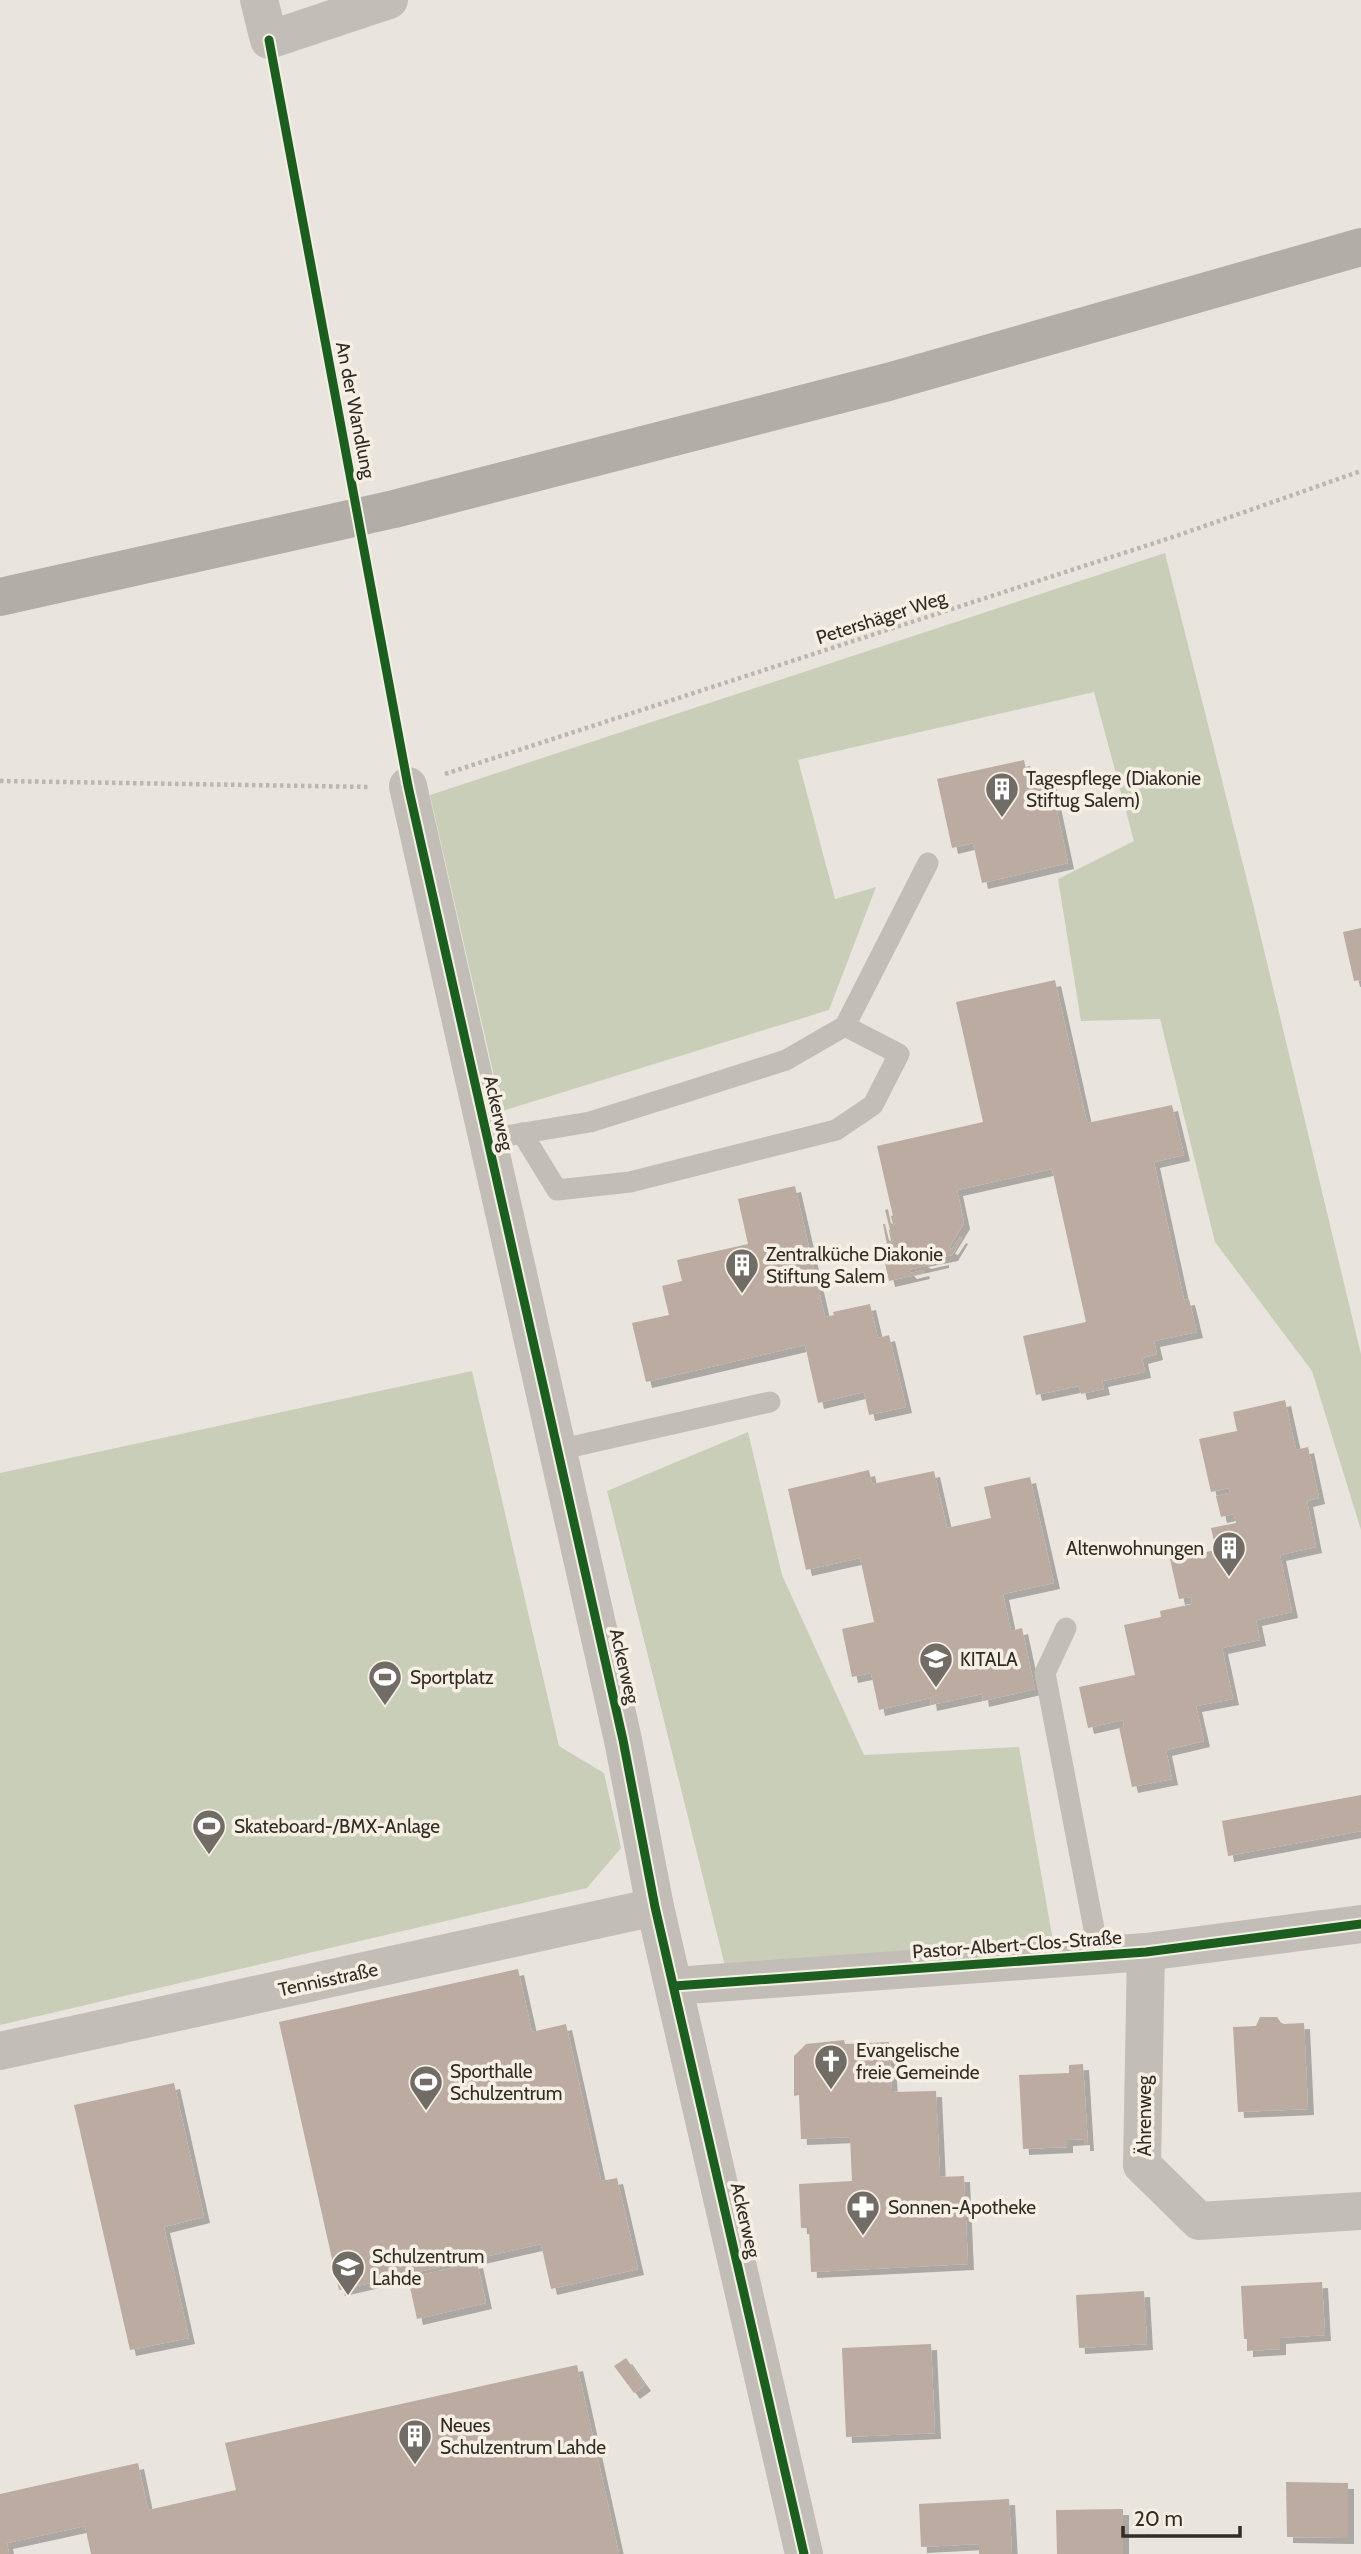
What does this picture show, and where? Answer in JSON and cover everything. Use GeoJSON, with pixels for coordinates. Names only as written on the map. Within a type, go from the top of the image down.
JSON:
{"type":"FeatureCollection","features":[{"type":"Feature","properties":{"kind":"main road"},"geometry":{"type":"LineString","coordinates":[[0,597],[394,509],[888,382],[1361,247]]}},
{"type":"Feature","properties":{"kind":"street"},"geometry":{"type":"LineString","coordinates":[[259,0],[269,40],[388,0]]}},
{"type":"Feature","properties":{"kind":"street","name":"Ackerweg"},"geometry":{"type":"LineString","coordinates":[[408,786],[505,1136],[558,1450],[624,1740],[655,1907],[804,2554]]}},
{"type":"Feature","properties":{"kind":"street","name":"Tennisstraße"},"geometry":{"type":"LineString","coordinates":[[0,2051],[655,1907]]}},
{"type":"Feature","properties":{"kind":"street","name":"Pastor-Albert-Clos-Straße"},"geometry":{"type":"LineString","coordinates":[[674,1986],[1146,1952],[1361,1924]]}},
{"type":"Feature","properties":{"kind":"street","name":"Ährenweg"},"geometry":{"type":"LineString","coordinates":[[1146,1952],[1142,2165],[1199,2221],[1361,2211]]}},
{"type":"Feature","properties":{"kind":"lane"},"geometry":{"type":"LineString","coordinates":[[505,1136],[590,1122],[786,1060],[845,1026],[928,863]]}},
{"type":"Feature","properties":{"kind":"lane"},"geometry":{"type":"LineString","coordinates":[[505,1136],[557,1190],[630,1182],[836,1130],[873,1105],[899,1055],[845,1026]]}},
{"type":"Feature","properties":{"kind":"lane"},"geometry":{"type":"LineString","coordinates":[[558,1450],[770,1402]]}},
{"type":"Feature","properties":{"kind":"lane"},"geometry":{"type":"LineString","coordinates":[[1066,1628],[1045,1673],[1099,1955]]}},
{"type":"Feature","properties":{"kind":"green space"},"geometry":{"type":"Polygon","coordinates":[[[1165,553],[1361,1354],[1361,1530],[1312,1371],[1215,1242],[1160,1019],[1081,1021],[1058,879],[1134,841],[1094,692],[798,760],[835,899],[876,887],[829,1010],[502,1111],[430,795],[1165,553]]]}},
{"type":"Feature","properties":{"kind":"green space"},"geometry":{"type":"Polygon","coordinates":[[[472,1371],[559,1746],[604,1773],[621,1848],[587,1888],[0,2025],[0,1473],[472,1371]]]}},
{"type":"Feature","properties":{"kind":"green space"},"geometry":{"type":"Polygon","coordinates":[[[748,1432],[782,1575],[864,1755],[1019,1747],[1054,1947],[725,1966],[607,1491],[748,1432]]]}},
{"type":"Feature","properties":{"kind":"building","name":"Tagespflege (Diakonie Stiftug Salem)"},"geometry":{"type":"Polygon","coordinates":[[[1024,760],[1029,783],[1050,779],[1068,863],[982,883],[973,843],[952,848],[937,779],[1024,760]]]}},
{"type":"Feature","properties":{"kind":"building"},"geometry":{"type":"Polygon","coordinates":[[[1361,928],[1361,980],[1354,981],[1343,932],[1361,928]]]}},
{"type":"Feature","properties":{"kind":"building"},"geometry":{"type":"Polygon","coordinates":[[[1055,980],[1087,1123],[1172,1105],[1184,1155],[1154,1162],[1184,1300],[1189,1299],[1197,1332],[1154,1341],[1157,1354],[1142,1358],[1145,1372],[1102,1381],[1104,1389],[1081,1394],[1079,1386],[1036,1395],[1023,1336],[1086,1322],[1052,1169],[957,1190],[964,1223],[949,1248],[952,1249],[960,1237],[962,1238],[952,1255],[922,1261],[925,1263],[943,1259],[943,1262],[908,1270],[911,1273],[923,1270],[924,1273],[889,1281],[881,1245],[884,1245],[890,1260],[883,1224],[889,1240],[893,1242],[885,1210],[888,1209],[891,1223],[895,1225],[877,1146],[983,1122],[956,1002],[1055,980]]]}},
{"type":"Feature","properties":{"kind":"building","name":"Zentralküche Diakonie Stiftung Salem"},"geometry":{"type":"Polygon","coordinates":[[[795,1186],[825,1317],[834,1315],[833,1312],[870,1304],[878,1338],[889,1335],[906,1407],[869,1415],[864,1392],[818,1403],[805,1345],[646,1382],[632,1323],[669,1315],[662,1286],[682,1281],[677,1260],[748,1244],[738,1199],[795,1186]]]}},
{"type":"Feature","properties":{"kind":"building","name":"Altenwohnungen"},"geometry":{"type":"Polygon","coordinates":[[[1285,1400],[1296,1450],[1308,1447],[1319,1498],[1307,1501],[1316,1547],[1280,1555],[1292,1612],[1256,1620],[1260,1640],[1222,1648],[1233,1699],[1196,1706],[1204,1741],[1166,1750],[1172,1779],[1132,1787],[1119,1727],[1124,1727],[1123,1720],[1088,1728],[1079,1687],[1135,1675],[1124,1625],[1161,1617],[1160,1611],[1192,1604],[1191,1597],[1179,1599],[1170,1559],[1216,1550],[1211,1528],[1236,1523],[1234,1514],[1221,1517],[1216,1496],[1230,1493],[1229,1488],[1211,1492],[1199,1439],[1237,1431],[1233,1412],[1285,1400]]]}},
{"type":"Feature","properties":{"kind":"building"},"geometry":{"type":"Polygon","coordinates":[[[869,1470],[872,1484],[934,1471],[947,1528],[991,1518],[984,1487],[1030,1477],[1054,1583],[1003,1594],[1011,1631],[1022,1628],[1035,1689],[983,1701],[982,1694],[931,1705],[930,1698],[879,1710],[871,1673],[852,1677],[842,1629],[874,1622],[860,1558],[806,1570],[788,1489],[869,1470]]]}},
{"type":"Feature","properties":{"kind":"building"},"geometry":{"type":"Polygon","coordinates":[[[1361,1795],[1361,1831],[1228,1856],[1222,1821],[1361,1795]]]}},
{"type":"Feature","properties":{"kind":"building"},"geometry":{"type":"Polygon","coordinates":[[[518,1969],[532,2032],[566,2024],[601,2181],[617,2178],[638,2269],[551,2289],[541,2244],[339,2290],[279,2022],[518,1969]]]}},
{"type":"Feature","properties":{"kind":"building"},"geometry":{"type":"Polygon","coordinates":[[[1260,2017],[1277,2017],[1282,2024],[1304,2023],[1308,2109],[1238,2112],[1233,2027],[1256,2026],[1260,2017]]]}},
{"type":"Feature","properties":{"kind":"building"},"geometry":{"type":"Polygon","coordinates":[[[844,2040],[845,2044],[889,2042],[892,2092],[936,2091],[940,2177],[964,2176],[968,2264],[811,2272],[809,2228],[801,2228],[799,2184],[852,2181],[850,2137],[801,2139],[799,2095],[794,2096],[794,2056],[806,2044],[844,2040]]]}},
{"type":"Feature","properties":{"kind":"building"},"geometry":{"type":"Polygon","coordinates":[[[1083,2064],[1088,2145],[1084,2145],[1084,2139],[1067,2140],[1067,2147],[1023,2149],[1019,2075],[1069,2073],[1069,2065],[1083,2064]]]}},
{"type":"Feature","properties":{"kind":"building"},"geometry":{"type":"Polygon","coordinates":[[[174,2083],[204,2217],[164,2227],[189,2338],[130,2350],[74,2105],[174,2083]]]}},
{"type":"Feature","properties":{"kind":"building"},"geometry":{"type":"Polygon","coordinates":[[[477,2262],[486,2303],[417,2319],[408,2278],[477,2262]]]}},
{"type":"Feature","properties":{"kind":"building"},"geometry":{"type":"Polygon","coordinates":[[[1322,2282],[1325,2335],[1280,2338],[1280,2349],[1247,2351],[1241,2286],[1322,2282]]]}},
{"type":"Feature","properties":{"kind":"building"},"geometry":{"type":"Polygon","coordinates":[[[1144,2291],[1147,2344],[1079,2348],[1076,2295],[1144,2291]]]}},
{"type":"Feature","properties":{"kind":"building"},"geometry":{"type":"Polygon","coordinates":[[[931,2344],[935,2433],[846,2437],[842,2348],[931,2344]]]}},
{"type":"Feature","properties":{"kind":"building"},"geometry":{"type":"Polygon","coordinates":[[[626,2358],[645,2385],[634,2393],[614,2366],[626,2358]]]}},
{"type":"Feature","properties":{"kind":"building","name":"Neues Schulzentrum Lahde"},"geometry":{"type":"Polygon","coordinates":[[[577,2365],[619,2554],[91,2554],[85,2526],[7,2543],[9,2554],[0,2554],[0,2494],[138,2463],[148,2510],[236,2490],[225,2443],[577,2365]]]}},
{"type":"Feature","properties":{"kind":"building"},"geometry":{"type":"Polygon","coordinates":[[[1286,2482],[1348,2483],[1348,2538],[1287,2537],[1286,2482]]]}},
{"type":"Feature","properties":{"kind":"building"},"geometry":{"type":"Polygon","coordinates":[[[1009,2499],[1012,2554],[979,2554],[979,2544],[921,2547],[919,2504],[1009,2499]]]}},
{"type":"Feature","properties":{"kind":"building"},"geometry":{"type":"Polygon","coordinates":[[[1123,2509],[1123,2554],[1057,2554],[1056,2510],[1123,2509]]]}},
{"type":"Feature","properties":{"kind":"cycle path","name":"An der Wandlung"},"geometry":{"type":"LineString","coordinates":[[269,40],[408,786],[623,1740],[655,1907],[804,2554]]}},
{"type":"Feature","properties":{"kind":"cycle path"},"geometry":{"type":"LineString","coordinates":[[674,1986],[1146,1952],[1361,1924]]}},
{"type":"Feature","properties":{"kind":"place","name":"Tagespflege (Diakonie Stiftug Salem)"},"geometry":{"type":"Point","coordinates":[1002,819]}},
{"type":"Feature","properties":{"kind":"place","name":"Zentralküche Diakonie Stiftung Salem"},"geometry":{"type":"Point","coordinates":[742,1295]}},
{"type":"Feature","properties":{"kind":"place","name":"Altenwohnungen"},"geometry":{"type":"Point","coordinates":[1229,1578]}},
{"type":"Feature","properties":{"kind":"place","name":"KITALA"},"geometry":{"type":"Point","coordinates":[936,1689]}},
{"type":"Feature","properties":{"kind":"place","name":"Sportplatz"},"geometry":{"type":"Point","coordinates":[385,1707]}},
{"type":"Feature","properties":{"kind":"place","name":"Skateboard-/BMX-Anlage"},"geometry":{"type":"Point","coordinates":[209,1856]}},
{"type":"Feature","properties":{"kind":"place","name":"Evangelische freie Gemeinde"},"geometry":{"type":"Point","coordinates":[831,2091]}},
{"type":"Feature","properties":{"kind":"place","name":"Sporthalle Schulzentrum"},"geometry":{"type":"Point","coordinates":[426,2112]}},
{"type":"Feature","properties":{"kind":"place","name":"Sonnen-Apotheke"},"geometry":{"type":"Point","coordinates":[863,2237]}},
{"type":"Feature","properties":{"kind":"place","name":"Schulzentrum Lahde"},"geometry":{"type":"Point","coordinates":[348,2297]}},
{"type":"Feature","properties":{"kind":"place","name":"Neues Schulzentrum Lahde"},"geometry":{"type":"Point","coordinates":[415,2466]}}]}
